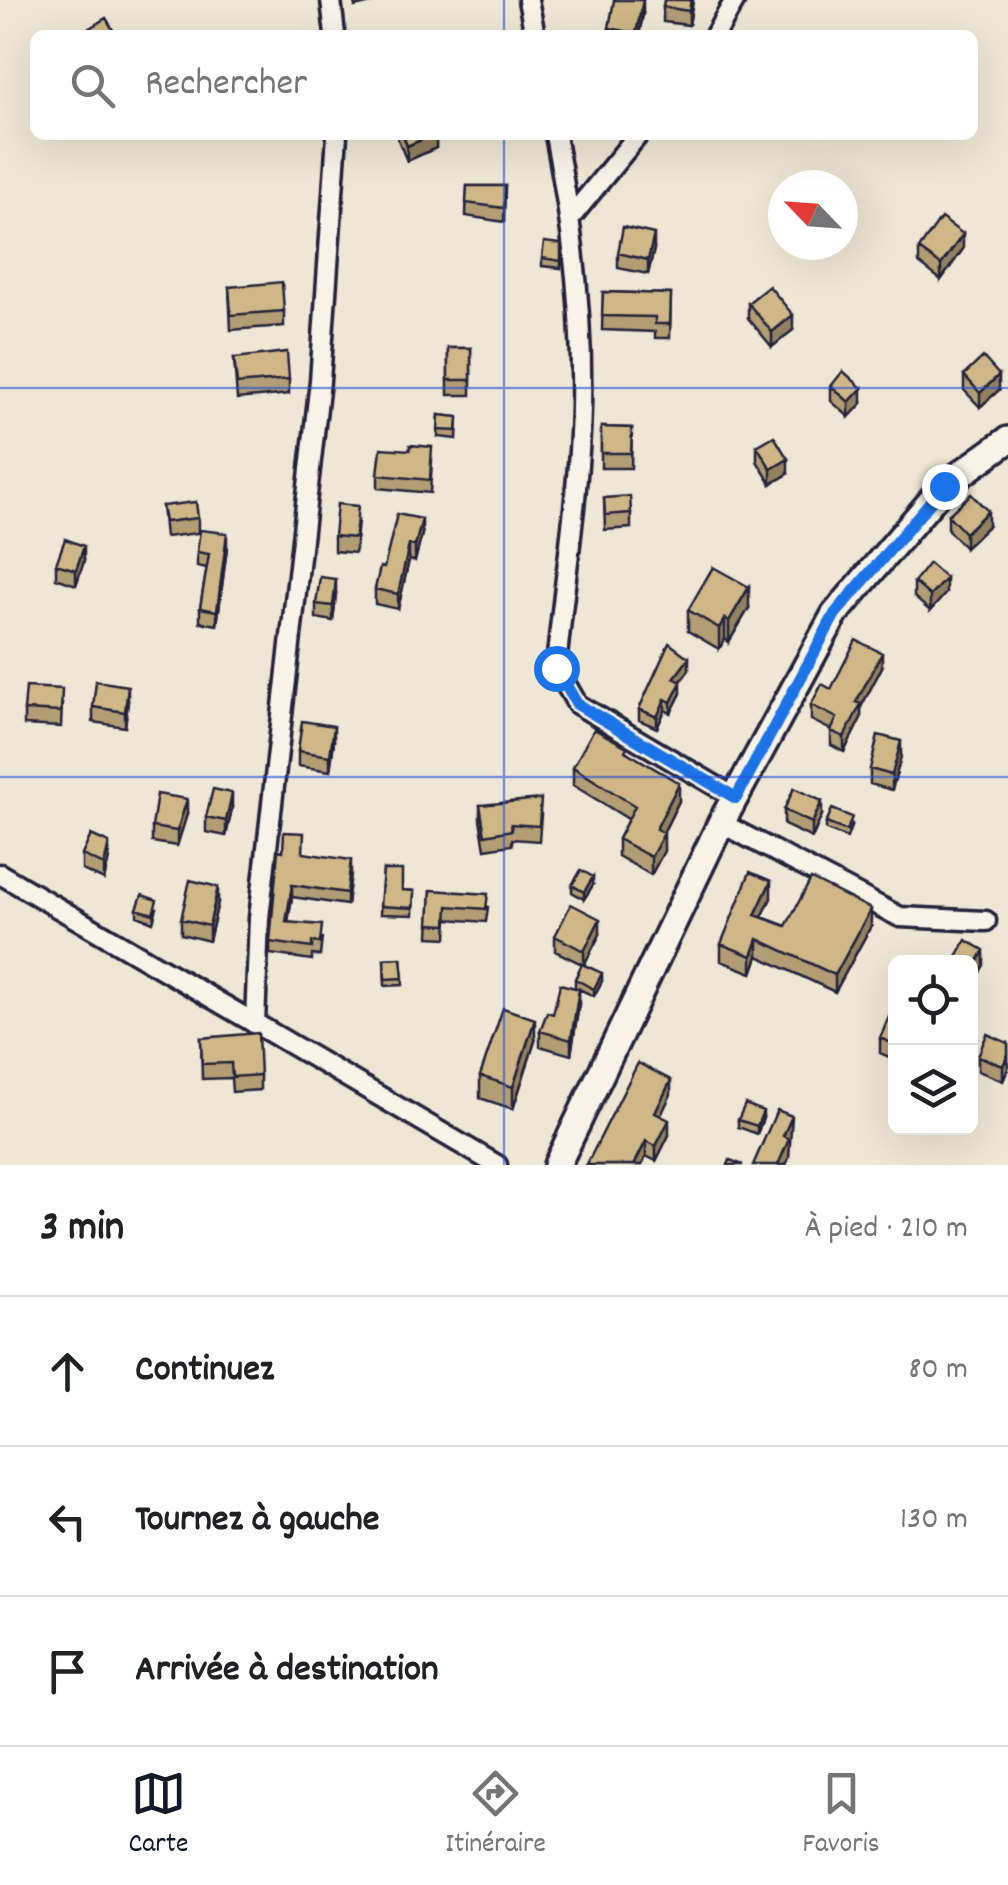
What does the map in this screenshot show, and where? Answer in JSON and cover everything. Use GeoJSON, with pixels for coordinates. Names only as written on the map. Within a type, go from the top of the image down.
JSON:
{"type":"FeatureCollection","features":[{"type":"Feature","properties":{"kind":"street"},"geometry":{"type":"LineString","coordinates":[[331,0],[334,30]]}},
{"type":"Feature","properties":{"kind":"street"},"geometry":{"type":"LineString","coordinates":[[528,0],[535,30]]}},
{"type":"Feature","properties":{"kind":"street"},"geometry":{"type":"LineString","coordinates":[[718,30],[734,0]]}},
{"type":"Feature","properties":{"kind":"street"},"geometry":{"type":"LineString","coordinates":[[255,1024],[260,918],[320,381],[337,140]]}},
{"type":"Feature","properties":{"kind":"street"},"geometry":{"type":"LineString","coordinates":[[556,140],[571,217],[578,291],[580,411],[556,668],[577,704],[736,798]]}},
{"type":"Feature","properties":{"kind":"street"},"geometry":{"type":"LineString","coordinates":[[571,217],[634,140]]}},
{"type":"Feature","properties":{"kind":"street"},"geometry":{"type":"LineString","coordinates":[[557,1165],[721,823],[835,614],[944,486],[1008,440]]}},
{"type":"Feature","properties":{"kind":"street"},"geometry":{"type":"LineString","coordinates":[[721,823],[900,917],[986,922]]}},
{"type":"Feature","properties":{"kind":"street"},"geometry":{"type":"LineString","coordinates":[[0,874],[496,1165]]}},
{"type":"Feature","properties":{"kind":"building"},"geometry":{"type":"Polygon","coordinates":[[[614,0],[643,0],[637,30],[609,28],[614,0]]]}},
{"type":"Feature","properties":{"kind":"building"},"geometry":{"type":"Polygon","coordinates":[[[664,0],[691,0],[689,11],[663,7],[664,0]]]}},
{"type":"Feature","properties":{"kind":"building"},"geometry":{"type":"Polygon","coordinates":[[[106,18],[113,30],[86,30],[106,18]]]}},
{"type":"Feature","properties":{"kind":"building"},"geometry":{"type":"Polygon","coordinates":[[[467,186],[505,186],[504,208],[466,203],[467,186]]]}},
{"type":"Feature","properties":{"kind":"building"},"geometry":{"type":"Polygon","coordinates":[[[941,218],[963,234],[941,265],[919,249],[941,218]]]}},
{"type":"Feature","properties":{"kind":"building"},"geometry":{"type":"Polygon","coordinates":[[[623,227],[654,234],[648,260],[618,253],[623,227]]]}},
{"type":"Feature","properties":{"kind":"building"},"geometry":{"type":"Polygon","coordinates":[[[544,242],[561,244],[561,261],[542,258],[544,242]]]}},
{"type":"Feature","properties":{"kind":"building"},"geometry":{"type":"Polygon","coordinates":[[[282,282],[284,311],[231,315],[229,287],[282,282]]]}},
{"type":"Feature","properties":{"kind":"building"},"geometry":{"type":"Polygon","coordinates":[[[769,286],[793,315],[772,332],[748,303],[769,286]]]}},
{"type":"Feature","properties":{"kind":"building"},"geometry":{"type":"Polygon","coordinates":[[[603,292],[671,294],[670,324],[655,324],[655,317],[602,316],[603,292]]]}},
{"type":"Feature","properties":{"kind":"building"},"geometry":{"type":"Polygon","coordinates":[[[448,348],[471,348],[471,380],[448,380],[448,348]]]}},
{"type":"Feature","properties":{"kind":"building"},"geometry":{"type":"Polygon","coordinates":[[[287,352],[289,379],[237,384],[234,358],[287,352]]]}},
{"type":"Feature","properties":{"kind":"building"},"geometry":{"type":"Polygon","coordinates":[[[983,357],[999,375],[980,393],[964,375],[983,357]]]}},
{"type":"Feature","properties":{"kind":"building"},"geometry":{"type":"Polygon","coordinates":[[[843,371],[862,388],[849,402],[831,386],[843,371]]]}},
{"type":"Feature","properties":{"kind":"building"},"geometry":{"type":"Polygon","coordinates":[[[439,415],[458,417],[457,431],[438,430],[439,415]]]}},
{"type":"Feature","properties":{"kind":"building"},"geometry":{"type":"Polygon","coordinates":[[[601,427],[632,428],[631,453],[601,453],[601,427]]]}},
{"type":"Feature","properties":{"kind":"building"},"geometry":{"type":"Polygon","coordinates":[[[774,436],[788,459],[771,469],[757,446],[774,436]]]}},
{"type":"Feature","properties":{"kind":"building"},"geometry":{"type":"Polygon","coordinates":[[[410,445],[432,447],[430,480],[378,475],[381,448],[410,450],[410,445]]]}},
{"type":"Feature","properties":{"kind":"building"},"geometry":{"type":"Polygon","coordinates":[[[971,494],[988,511],[965,533],[948,515],[971,494]]]}},
{"type":"Feature","properties":{"kind":"building"},"geometry":{"type":"Polygon","coordinates":[[[630,496],[631,513],[605,515],[604,498],[630,496]]]}},
{"type":"Feature","properties":{"kind":"building"},"geometry":{"type":"Polygon","coordinates":[[[196,502],[198,518],[165,522],[162,506],[196,502]]]}},
{"type":"Feature","properties":{"kind":"building"},"geometry":{"type":"Polygon","coordinates":[[[337,504],[358,506],[355,538],[334,536],[337,504]]]}},
{"type":"Feature","properties":{"kind":"building"},"geometry":{"type":"Polygon","coordinates":[[[397,514],[422,519],[415,546],[409,545],[398,594],[375,589],[397,514]]]}},
{"type":"Feature","properties":{"kind":"building"},"geometry":{"type":"Polygon","coordinates":[[[200,530],[227,533],[217,611],[200,608],[209,554],[197,552],[200,530]]]}},
{"type":"Feature","properties":{"kind":"building"},"geometry":{"type":"Polygon","coordinates":[[[65,539],[84,546],[76,570],[56,564],[65,539]]]}},
{"type":"Feature","properties":{"kind":"building"},"geometry":{"type":"Polygon","coordinates":[[[929,563],[946,578],[930,596],[914,582],[929,563]]]}},
{"type":"Feature","properties":{"kind":"building"},"geometry":{"type":"Polygon","coordinates":[[[713,567],[749,587],[729,621],[725,618],[719,628],[688,610],[713,567]]]}},
{"type":"Feature","properties":{"kind":"building"},"geometry":{"type":"Polygon","coordinates":[[[320,577],[336,579],[333,606],[316,604],[320,577]]]}},
{"type":"Feature","properties":{"kind":"building"},"geometry":{"type":"Polygon","coordinates":[[[856,640],[882,653],[856,702],[861,704],[844,737],[831,731],[837,718],[811,705],[822,684],[831,689],[856,640]]]}},
{"type":"Feature","properties":{"kind":"building"},"geometry":{"type":"Polygon","coordinates":[[[669,643],[689,658],[674,678],[681,682],[671,702],[665,699],[657,717],[639,709],[669,643]]]}},
{"type":"Feature","properties":{"kind":"building"},"geometry":{"type":"Polygon","coordinates":[[[96,681],[128,686],[125,712],[93,707],[96,681]]]}},
{"type":"Feature","properties":{"kind":"building"},"geometry":{"type":"Polygon","coordinates":[[[26,687],[62,689],[61,712],[24,710],[26,687]]]}},
{"type":"Feature","properties":{"kind":"building"},"geometry":{"type":"Polygon","coordinates":[[[302,721],[334,726],[330,756],[298,751],[302,721]]]}},
{"type":"Feature","properties":{"kind":"building"},"geometry":{"type":"Polygon","coordinates":[[[594,729],[679,783],[656,829],[664,833],[651,857],[618,839],[635,806],[573,767],[594,729]]]}},
{"type":"Feature","properties":{"kind":"building"},"geometry":{"type":"Polygon","coordinates":[[[878,735],[901,741],[892,775],[870,769],[878,735]]]}},
{"type":"Feature","properties":{"kind":"building"},"geometry":{"type":"Polygon","coordinates":[[[794,788],[822,801],[812,823],[784,810],[794,788]]]}},
{"type":"Feature","properties":{"kind":"building"},"geometry":{"type":"Polygon","coordinates":[[[213,789],[232,793],[226,821],[206,817],[213,789]]]}},
{"type":"Feature","properties":{"kind":"building"},"geometry":{"type":"Polygon","coordinates":[[[157,794],[187,799],[177,831],[152,827],[157,794]]]}},
{"type":"Feature","properties":{"kind":"building"},"geometry":{"type":"Polygon","coordinates":[[[541,799],[539,826],[511,824],[512,830],[485,835],[480,805],[541,799]]]}},
{"type":"Feature","properties":{"kind":"building"},"geometry":{"type":"Polygon","coordinates":[[[832,809],[852,817],[847,831],[826,823],[832,809]]]}},
{"type":"Feature","properties":{"kind":"building"},"geometry":{"type":"Polygon","coordinates":[[[284,832],[304,833],[303,853],[351,860],[347,893],[292,885],[286,922],[322,925],[320,943],[312,942],[312,948],[270,942],[278,850],[283,851],[284,832]]]}},
{"type":"Feature","properties":{"kind":"building"},"geometry":{"type":"Polygon","coordinates":[[[91,835],[109,843],[104,865],[82,855],[91,835]]]}},
{"type":"Feature","properties":{"kind":"building"},"geometry":{"type":"Polygon","coordinates":[[[383,870],[402,870],[402,890],[414,891],[413,908],[380,906],[383,870]]]}},
{"type":"Feature","properties":{"kind":"building"},"geometry":{"type":"Polygon","coordinates":[[[581,870],[593,877],[584,892],[572,885],[581,870]]]}},
{"type":"Feature","properties":{"kind":"building"},"geometry":{"type":"Polygon","coordinates":[[[750,872],[771,881],[755,915],[786,926],[811,879],[871,909],[835,975],[758,939],[752,956],[721,944],[750,872]]]}},
{"type":"Feature","properties":{"kind":"building"},"geometry":{"type":"Polygon","coordinates":[[[190,880],[218,887],[209,926],[181,919],[190,880]]]}},
{"type":"Feature","properties":{"kind":"building"},"geometry":{"type":"Polygon","coordinates":[[[431,890],[488,894],[486,909],[448,906],[447,925],[429,924],[431,890]]]}},
{"type":"Feature","properties":{"kind":"building"},"geometry":{"type":"Polygon","coordinates":[[[142,895],[157,900],[153,914],[137,909],[142,895]]]}},
{"type":"Feature","properties":{"kind":"building"},"geometry":{"type":"Polygon","coordinates":[[[571,904],[600,919],[584,951],[555,936],[571,904]]]}},
{"type":"Feature","properties":{"kind":"building"},"geometry":{"type":"Polygon","coordinates":[[[966,940],[984,950],[978,961],[978,955],[958,955],[966,940]]]}},
{"type":"Feature","properties":{"kind":"building"},"geometry":{"type":"Polygon","coordinates":[[[401,958],[403,978],[385,979],[384,959],[401,958]]]}},
{"type":"Feature","properties":{"kind":"building"},"geometry":{"type":"Polygon","coordinates":[[[582,964],[602,973],[594,989],[575,979],[582,964]]]}},
{"type":"Feature","properties":{"kind":"building"},"geometry":{"type":"Polygon","coordinates":[[[560,984],[579,989],[571,1040],[540,1031],[547,1012],[553,1014],[560,984]]]}},
{"type":"Feature","properties":{"kind":"building"},"geometry":{"type":"Polygon","coordinates":[[[503,1008],[535,1019],[513,1087],[480,1076],[503,1008]]]}},
{"type":"Feature","properties":{"kind":"building"},"geometry":{"type":"Polygon","coordinates":[[[888,1019],[888,1042],[880,1038],[888,1019]]]}},
{"type":"Feature","properties":{"kind":"building"},"geometry":{"type":"Polygon","coordinates":[[[258,1033],[260,1075],[232,1077],[231,1063],[202,1064],[201,1038],[258,1033]]]}},
{"type":"Feature","properties":{"kind":"building"},"geometry":{"type":"Polygon","coordinates":[[[987,1034],[1008,1043],[1003,1066],[978,1056],[987,1034]]]}},
{"type":"Feature","properties":{"kind":"building"},"geometry":{"type":"Polygon","coordinates":[[[638,1063],[671,1080],[655,1113],[669,1120],[656,1146],[646,1141],[634,1165],[587,1164],[638,1063]]]}},
{"type":"Feature","properties":{"kind":"building"},"geometry":{"type":"Polygon","coordinates":[[[745,1104],[763,1111],[757,1126],[738,1120],[745,1104]]]}},
{"type":"Feature","properties":{"kind":"building"},"geometry":{"type":"Polygon","coordinates":[[[777,1110],[792,1116],[783,1136],[789,1139],[778,1165],[753,1165],[777,1110]]]}},
{"type":"Feature","properties":{"kind":"route"},"geometry":{"type":"LineString","coordinates":[[556,668],[577,704],[736,798],[835,614],[944,486]]}}]}
